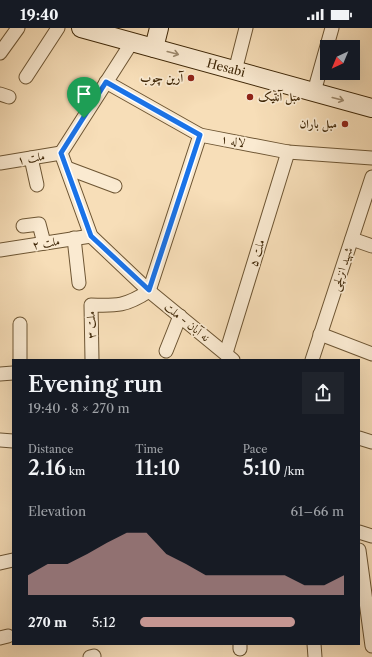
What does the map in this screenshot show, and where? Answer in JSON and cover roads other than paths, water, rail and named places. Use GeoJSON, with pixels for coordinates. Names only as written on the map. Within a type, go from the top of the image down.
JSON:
{"type":"FeatureCollection","features":[{"type":"Feature","properties":{"kind":"main road","name":"Hesabi"},"geometry":{"type":"LineString","coordinates":[[81,28],[372,108]]}},
{"type":"Feature","properties":{"kind":"main road"},"geometry":{"type":"LineString","coordinates":[[154,48],[159,28]]}},
{"type":"Feature","properties":{"kind":"street"},"geometry":{"type":"LineString","coordinates":[[0,53],[18,28]]}},
{"type":"Feature","properties":{"kind":"street"},"geometry":{"type":"LineString","coordinates":[[26,77],[58,28]]}},
{"type":"Feature","properties":{"kind":"street"},"geometry":{"type":"LineString","coordinates":[[235,71],[246,28]]}},
{"type":"Feature","properties":{"kind":"street"},"geometry":{"type":"LineString","coordinates":[[314,92],[332,28]]}},
{"type":"Feature","properties":{"kind":"street"},"geometry":{"type":"LineString","coordinates":[[61,153],[132,42]]}},
{"type":"Feature","properties":{"kind":"street","name":"لاله ۱"},"geometry":{"type":"LineString","coordinates":[[106,82],[200,135],[288,152],[372,158]]}},
{"type":"Feature","properties":{"kind":"street"},"geometry":{"type":"LineString","coordinates":[[149,290],[200,135]]}},
{"type":"Feature","properties":{"kind":"street","name":"ملت ۵"},"geometry":{"type":"LineString","coordinates":[[229,357],[288,152]]}},
{"type":"Feature","properties":{"kind":"street","name":"ملت ۱"},"geometry":{"type":"LineString","coordinates":[[0,163],[61,153]]}},
{"type":"Feature","properties":{"kind":"street","name":"نه آبان - ملت"},"geometry":{"type":"LineString","coordinates":[[61,153],[91,236],[149,290],[229,357]]}},
{"type":"Feature","properties":{"kind":"street"},"geometry":{"type":"LineString","coordinates":[[31,158],[37,185]]}},
{"type":"Feature","properties":{"kind":"street"},"geometry":{"type":"LineString","coordinates":[[67,168],[115,186]]}},
{"type":"Feature","properties":{"kind":"street","name":"شهید انزلچی"},"geometry":{"type":"LineString","coordinates":[[312,359],[372,177]]}},
{"type":"Feature","properties":{"kind":"street"},"geometry":{"type":"LineString","coordinates":[[23,226],[39,224],[44,243]]}},
{"type":"Feature","properties":{"kind":"street","name":"ملت ۲"},"geometry":{"type":"LineString","coordinates":[[0,250],[91,236]]}},
{"type":"Feature","properties":{"kind":"street"},"geometry":{"type":"LineString","coordinates":[[74,238],[79,284]]}},
{"type":"Feature","properties":{"kind":"street"},"geometry":{"type":"LineString","coordinates":[[352,239],[372,246]]}},
{"type":"Feature","properties":{"kind":"street","name":"ملت ۳"},"geometry":{"type":"LineString","coordinates":[[92,359],[91,305],[115,306],[129,303],[149,290]]}},
{"type":"Feature","properties":{"kind":"street"},"geometry":{"type":"LineString","coordinates":[[166,351],[180,316]]}},
{"type":"Feature","properties":{"kind":"street"},"geometry":{"type":"LineString","coordinates":[[20,324],[20,359]]}},
{"type":"Feature","properties":{"kind":"street"},"geometry":{"type":"LineString","coordinates":[[320,334],[372,354]]}},
{"type":"Feature","properties":{"kind":"street"},"geometry":{"type":"LineString","coordinates":[[0,374],[12,373]]}},
{"type":"Feature","properties":{"kind":"street"},"geometry":{"type":"LineString","coordinates":[[360,438],[372,442]]}},
{"type":"Feature","properties":{"kind":"street"},"geometry":{"type":"LineString","coordinates":[[0,440],[12,441]]}},
{"type":"Feature","properties":{"kind":"street"},"geometry":{"type":"LineString","coordinates":[[360,532],[372,536]]}},
{"type":"Feature","properties":{"kind":"street"},"geometry":{"type":"LineString","coordinates":[[360,557],[372,646]]}},
{"type":"Feature","properties":{"kind":"street"},"geometry":{"type":"LineString","coordinates":[[0,563],[12,560]]}},
{"type":"Feature","properties":{"kind":"street"},"geometry":{"type":"LineString","coordinates":[[314,645],[315,657]]}},
{"type":"Feature","properties":{"kind":"place","name":"آرین چوب"},"geometry":{"type":"Point","coordinates":[191,78]}},
{"type":"Feature","properties":{"kind":"place","name":"مبل آنتیک"},"geometry":{"type":"Point","coordinates":[250,97]}},
{"type":"Feature","properties":{"kind":"place","name":"مبل باران"},"geometry":{"type":"Point","coordinates":[345,124]}}]}
